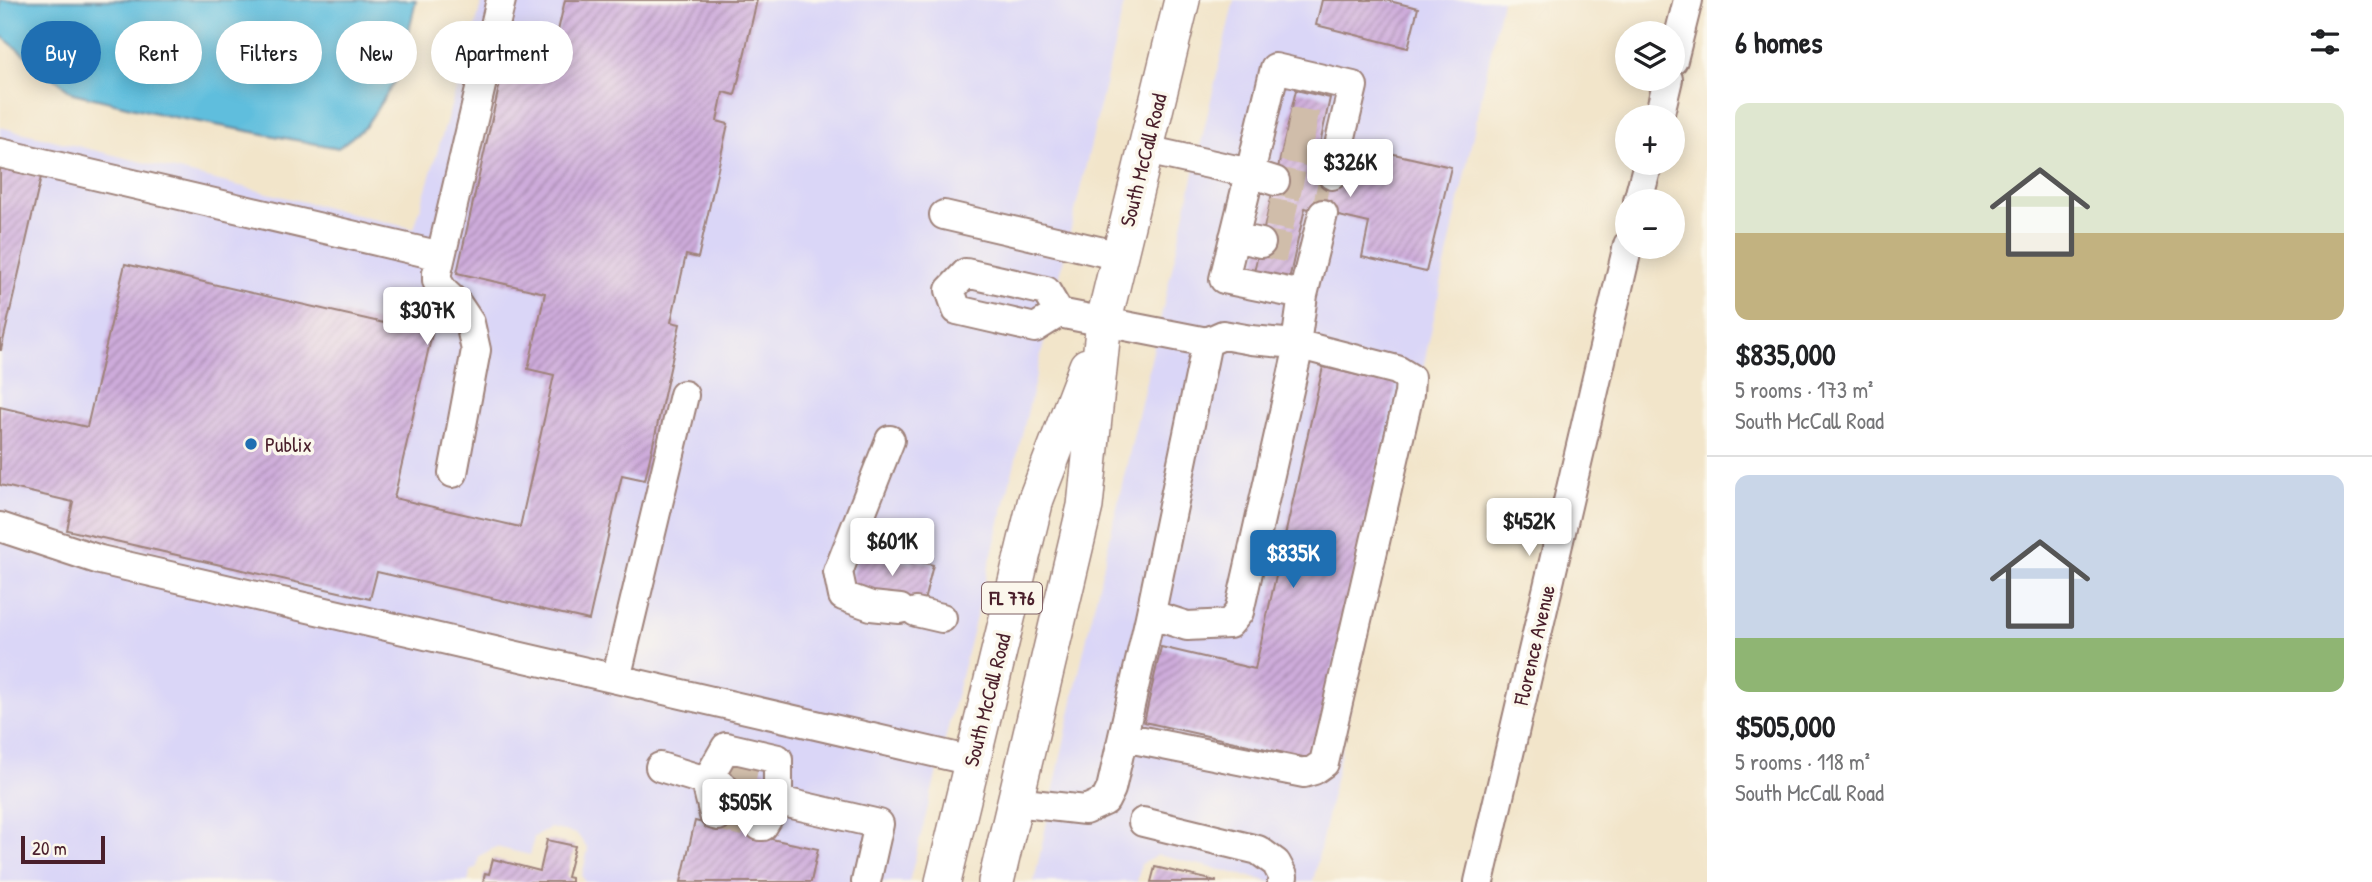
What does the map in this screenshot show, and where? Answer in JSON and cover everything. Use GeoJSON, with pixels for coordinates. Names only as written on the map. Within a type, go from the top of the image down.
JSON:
{"type":"FeatureCollection","features":[{"type":"Feature","properties":{"kind":"main road","name":"South McCall Road"},"geometry":{"type":"LineString","coordinates":[[943,882],[1036,499],[1104,320],[1182,0]]}},
{"type":"Feature","properties":{"kind":"main road","name":"South McCall Road"},"geometry":{"type":"LineString","coordinates":[[996,882],[1085,506],[1104,320]]}},
{"type":"Feature","properties":{"kind":"street"},"geometry":{"type":"LineString","coordinates":[[453,473],[476,350],[470,323],[437,281],[501,0]]}},
{"type":"Feature","properties":{"kind":"street"},"geometry":{"type":"LineString","coordinates":[[1683,21],[1688,0]]}},
{"type":"Feature","properties":{"kind":"street"},"geometry":{"type":"LineString","coordinates":[[1303,295],[1224,279],[1248,240],[1274,131],[1275,68],[1353,86],[1330,149]]}},
{"type":"Feature","properties":{"kind":"street"},"geometry":{"type":"LineString","coordinates":[[1146,150],[1263,177]]}},
{"type":"Feature","properties":{"kind":"street"},"geometry":{"type":"LineString","coordinates":[[0,153],[441,256]]}},
{"type":"Feature","properties":{"kind":"street"},"geometry":{"type":"LineString","coordinates":[[944,215],[1120,256]]}},
{"type":"Feature","properties":{"kind":"street"},"geometry":{"type":"LineString","coordinates":[[1150,617],[1187,626],[1229,624],[1239,612],[1298,350],[1296,344],[1303,295],[1305,251],[1316,219]]}},
{"type":"Feature","properties":{"kind":"street","name":"Florence Avenue"},"geometry":{"type":"LineString","coordinates":[[1479,882],[1625,259]]}},
{"type":"Feature","properties":{"kind":"street"},"geometry":{"type":"LineString","coordinates":[[1059,313],[1046,291],[966,272],[939,287],[957,310],[1007,323],[1035,328],[1059,313],[1207,342],[1223,335],[1296,344],[1397,370],[1410,378],[1409,394],[1324,763],[1304,773],[1123,737]]}},
{"type":"Feature","properties":{"kind":"street"},"geometry":{"type":"LineString","coordinates":[[1014,802],[1085,810],[1105,801],[1111,789],[1207,342]]}},
{"type":"Feature","properties":{"kind":"street"},"geometry":{"type":"LineString","coordinates":[[615,679],[684,395]]}},
{"type":"Feature","properties":{"kind":"street"},"geometry":{"type":"LineString","coordinates":[[890,440],[838,572],[843,596],[871,606],[919,613]]}},
{"type":"Feature","properties":{"kind":"street"},"geometry":{"type":"LineString","coordinates":[[0,527],[100,560],[972,761]]}},
{"type":"Feature","properties":{"kind":"street"},"geometry":{"type":"LineString","coordinates":[[660,767],[720,793],[726,747],[778,759],[767,804],[879,824],[866,882]]}},
{"type":"Feature","properties":{"kind":"street"},"geometry":{"type":"LineString","coordinates":[[1143,822],[1258,850],[1276,863],[1283,876],[1282,882]]}},
{"type":"Feature","properties":{"kind":"shaded area"},"geometry":{"type":"Polygon","coordinates":[[[483,0],[1125,0],[1023,431],[909,882],[585,882],[582,876],[588,849],[577,834],[550,828],[534,837],[530,855],[496,847],[479,856],[477,867],[471,870],[468,882],[0,882],[0,127],[414,229],[458,84],[573,84],[573,21],[477,21],[483,0]]]}},
{"type":"Feature","properties":{"kind":"shaded area"},"geometry":{"type":"Polygon","coordinates":[[[1234,0],[1502,0],[1313,882],[1272,882],[1158,855],[1141,864],[1137,882],[1034,882],[1081,663],[1234,0]]]}},
{"type":"Feature","properties":{"kind":"water"},"geometry":{"type":"Polygon","coordinates":[[[0,0],[416,0],[411,21],[336,21],[336,84],[393,84],[365,127],[338,148],[168,116],[73,93],[62,84],[101,84],[101,21],[21,21],[21,52],[0,35],[0,0]]]}},
{"type":"Feature","properties":{"kind":"building"},"geometry":{"type":"Polygon","coordinates":[[[565,0],[757,0],[735,95],[723,92],[717,121],[728,124],[698,258],[686,255],[671,322],[680,324],[645,480],[622,475],[589,620],[377,572],[370,599],[67,530],[73,502],[0,485],[0,407],[87,427],[125,264],[432,334],[394,498],[520,527],[554,375],[528,369],[545,293],[457,273],[500,84],[573,84],[573,21],[560,21],[565,0]]]}},
{"type":"Feature","properties":{"kind":"building"},"geometry":{"type":"Polygon","coordinates":[[[1322,0],[1385,0],[1418,8],[1408,48],[1316,25],[1322,0]]]}},
{"type":"Feature","properties":{"kind":"building"},"geometry":{"type":"Polygon","coordinates":[[[1296,90],[1330,98],[1314,171],[1378,185],[1385,152],[1451,167],[1426,272],[1362,257],[1369,223],[1305,208],[1289,280],[1254,272],[1296,90]]]}},
{"type":"Feature","properties":{"kind":"building"},"geometry":{"type":"Polygon","coordinates":[[[0,168],[41,177],[1,350],[0,350],[0,168]]]}},
{"type":"Feature","properties":{"kind":"building"},"geometry":{"type":"Polygon","coordinates":[[[1323,367],[1396,384],[1312,759],[1144,722],[1161,647],[1255,669],[1323,367]]]}},
{"type":"Feature","properties":{"kind":"building"},"geometry":{"type":"Polygon","coordinates":[[[859,551],[912,564],[913,560],[933,565],[923,605],[850,589],[859,551]]]}},
{"type":"Feature","properties":{"kind":"building"},"geometry":{"type":"Polygon","coordinates":[[[731,763],[773,772],[757,836],[818,849],[811,882],[681,882],[695,821],[716,826],[731,763]]]}},
{"type":"Feature","properties":{"kind":"building"},"geometry":{"type":"Polygon","coordinates":[[[547,840],[575,846],[567,877],[571,878],[571,882],[483,882],[485,873],[489,874],[493,859],[540,871],[547,840]]]}},
{"type":"Feature","properties":{"kind":"building"},"geometry":{"type":"Polygon","coordinates":[[[1155,867],[1216,881],[1216,882],[1151,882],[1155,867]]]}},
{"type":"Feature","properties":{"kind":"tunnel"},"geometry":{"type":"LineString","coordinates":[[1289,121],[1324,127]]}},
{"type":"Feature","properties":{"kind":"tunnel"},"geometry":{"type":"LineString","coordinates":[[1283,147],[1317,154]]}},
{"type":"Feature","properties":{"kind":"tunnel"},"geometry":{"type":"LineString","coordinates":[[1275,181],[1328,192]]}},
{"type":"Feature","properties":{"kind":"tunnel"},"geometry":{"type":"LineString","coordinates":[[1268,212],[1303,219]]}},
{"type":"Feature","properties":{"kind":"tunnel"},"geometry":{"type":"LineString","coordinates":[[1261,243],[1296,250]]}},
{"type":"Feature","properties":{"kind":"tunnel"},"geometry":{"type":"LineString","coordinates":[[728,776],[770,785]]}},
{"type":"Feature","properties":{"kind":"tunnel"},"geometry":{"type":"LineString","coordinates":[[718,816],[760,826]]}},
{"type":"Feature","properties":{"kind":"place","name":"Publix"},"geometry":{"type":"Point","coordinates":[251,444]}}]}
